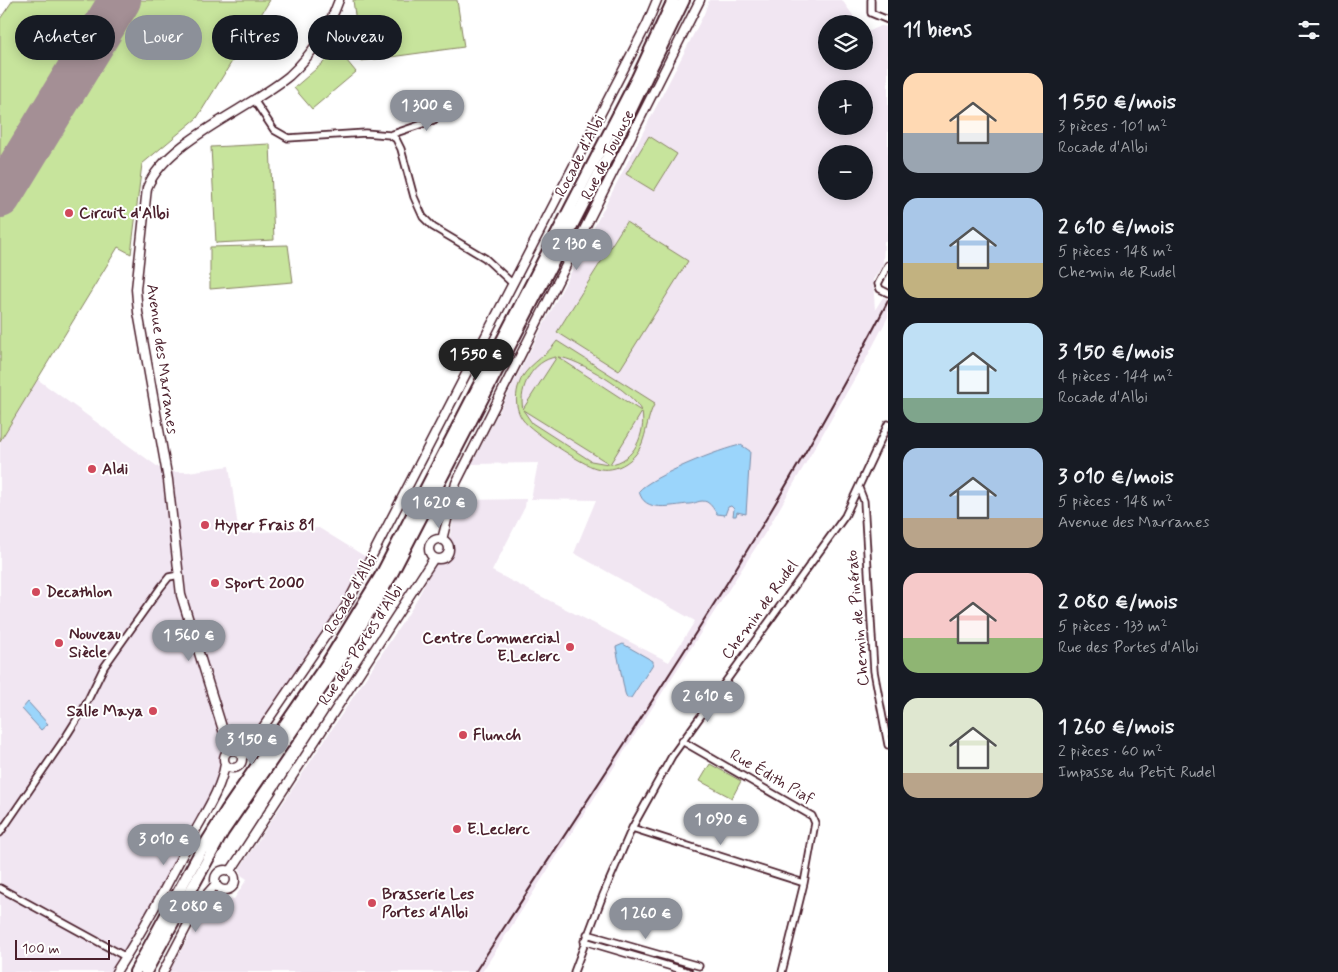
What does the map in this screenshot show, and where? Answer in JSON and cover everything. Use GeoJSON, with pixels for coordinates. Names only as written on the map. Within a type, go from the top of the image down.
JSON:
{"type":"FeatureCollection","features":[{"type":"Feature","properties":{"kind":"highway","name":"Rocade d'Albi"},"geometry":{"type":"LineString","coordinates":[[134,972],[199,854],[227,809],[327,663],[382,573],[632,87],[673,0]]}},
{"type":"Feature","properties":{"kind":"highway","name":"Rocade d'Albi"},"geometry":{"type":"LineString","coordinates":[[146,972],[223,832],[336,667],[392,576],[618,137],[684,0]]}},
{"type":"Feature","properties":{"kind":"highway"},"geometry":{"type":"LineString","coordinates":[[151,972],[223,832]]}},
{"type":"Feature","properties":{"kind":"street","name":"Avenue des Marranes"},"geometry":{"type":"LineString","coordinates":[[226,753],[227,742],[190,627],[179,575],[168,480],[143,346],[136,289],[148,188],[152,176],[170,155],[289,75],[303,61],[327,28],[339,0]]}},
{"type":"Feature","properties":{"kind":"street"},"geometry":{"type":"LineString","coordinates":[[219,785],[241,764],[242,758],[346,606],[647,24],[657,0]]}},
{"type":"Feature","properties":{"kind":"street","name":"Rue de Toulouse"},"geometry":{"type":"LineString","coordinates":[[442,540],[456,483],[700,0]]}},
{"type":"Feature","properties":{"kind":"street"},"geometry":{"type":"LineString","coordinates":[[870,0],[871,13],[888,20]]}},
{"type":"Feature","properties":{"kind":"street"},"geometry":{"type":"LineString","coordinates":[[254,100],[274,130],[288,138],[365,133],[390,135],[434,120],[432,110]]}},
{"type":"Feature","properties":{"kind":"street"},"geometry":{"type":"LineString","coordinates":[[390,135],[396,139],[401,148],[414,197],[423,217],[433,227],[485,258],[513,284]]}},
{"type":"Feature","properties":{"kind":"street"},"geometry":{"type":"LineString","coordinates":[[886,292],[879,287],[879,281],[888,265]]}},
{"type":"Feature","properties":{"kind":"street","name":"Chemin de Rudel"},"geometry":{"type":"LineString","coordinates":[[574,972],[584,941],[632,828],[672,756],[845,516],[888,424]]}},
{"type":"Feature","properties":{"kind":"street","name":"Chemin de Pinérato"},"geometry":{"type":"LineString","coordinates":[[858,488],[864,501],[874,671],[888,745]]}},
{"type":"Feature","properties":{"kind":"street"},"geometry":{"type":"LineString","coordinates":[[442,540],[448,545],[448,554],[442,559],[434,558],[430,553],[430,546],[434,541],[442,540]]}},
{"type":"Feature","properties":{"kind":"street","name":"Rue des Portes d'Albi"},"geometry":{"type":"LineString","coordinates":[[230,872],[434,558]]}},
{"type":"Feature","properties":{"kind":"street"},"geometry":{"type":"LineString","coordinates":[[0,833],[80,714],[104,667],[169,577],[179,575]]}},
{"type":"Feature","properties":{"kind":"street"},"geometry":{"type":"LineString","coordinates":[[116,972],[126,957],[219,785],[226,753],[255,740]]}},
{"type":"Feature","properties":{"kind":"street","name":"Rue Édith Piaf"},"geometry":{"type":"LineString","coordinates":[[682,741],[812,816],[815,823],[804,883],[782,972]]}},
{"type":"Feature","properties":{"kind":"street","name":"Avenue des Marranes"},"geometry":{"type":"LineString","coordinates":[[227,742],[235,750]]}},
{"type":"Feature","properties":{"kind":"street"},"geometry":{"type":"LineString","coordinates":[[235,750],[242,758]]}},
{"type":"Feature","properties":{"kind":"street"},"geometry":{"type":"LineString","coordinates":[[225,764],[230,768],[236,767]]}},
{"type":"Feature","properties":{"kind":"street"},"geometry":{"type":"LineString","coordinates":[[632,828],[804,883]]}},
{"type":"Feature","properties":{"kind":"street"},"geometry":{"type":"LineString","coordinates":[[224,870],[230,872],[234,879],[231,887],[223,890],[216,884],[215,878],[218,873],[224,870]]}},
{"type":"Feature","properties":{"kind":"street"},"geometry":{"type":"LineString","coordinates":[[163,972],[199,903],[216,884]]}},
{"type":"Feature","properties":{"kind":"street"},"geometry":{"type":"LineString","coordinates":[[0,888],[126,957]]}},
{"type":"Feature","properties":{"kind":"street"},"geometry":{"type":"LineString","coordinates":[[587,934],[699,966]]}},
{"type":"Feature","properties":{"kind":"street"},"geometry":{"type":"LineString","coordinates":[[584,941],[686,972]]}},
{"type":"Feature","properties":{"kind":"shaded area"},"geometry":{"type":"Polygon","coordinates":[[[709,0],[842,0],[853,15],[818,15],[818,70],[873,70],[873,30],[881,26],[888,27],[888,241],[884,241],[883,264],[873,280],[875,310],[883,297],[888,299],[888,317],[866,359],[767,530],[482,972],[169,972],[212,896],[234,899],[247,879],[241,875],[240,868],[414,605],[450,535],[458,500],[526,499],[525,507],[492,571],[669,662],[695,621],[574,553],[596,500],[531,499],[538,463],[472,464],[704,14],[709,0]]]}},
{"type":"Feature","properties":{"kind":"shaded area"},"geometry":{"type":"Polygon","coordinates":[[[37,379],[165,472],[188,472],[229,466],[239,534],[319,528],[366,557],[333,621],[267,720],[232,743],[204,809],[156,900],[113,972],[0,972],[0,441],[37,379]]]}},
{"type":"Feature","properties":{"kind":"green space","name":"Circuit d'Albi"},"geometry":{"type":"Polygon","coordinates":[[[13,0],[103,0],[94,15],[15,15],[15,60],[84,60],[96,67],[100,60],[115,60],[115,36],[125,20],[125,60],[202,60],[202,15],[128,15],[137,0],[270,0],[261,15],[212,15],[212,60],[233,60],[197,118],[142,164],[131,254],[118,247],[0,441],[0,19],[13,0]]]}},
{"type":"Feature","properties":{"kind":"green space"},"geometry":{"type":"Polygon","coordinates":[[[353,0],[457,0],[464,47],[402,55],[402,15],[355,15],[353,0]]]}},
{"type":"Feature","properties":{"kind":"green space"},"geometry":{"type":"Polygon","coordinates":[[[326,60],[346,60],[356,72],[312,109],[294,88],[326,60]]]}},
{"type":"Feature","properties":{"kind":"green space"},"geometry":{"type":"Polygon","coordinates":[[[649,136],[677,154],[654,191],[626,174],[649,136]]]}},
{"type":"Feature","properties":{"kind":"green space"},"geometry":{"type":"Polygon","coordinates":[[[270,144],[274,240],[216,243],[211,147],[270,144]]]}},
{"type":"Feature","properties":{"kind":"green space"},"geometry":{"type":"Polygon","coordinates":[[[626,222],[688,261],[619,371],[557,332],[626,222]]]}},
{"type":"Feature","properties":{"kind":"green space"},"geometry":{"type":"Polygon","coordinates":[[[288,245],[293,282],[210,289],[210,247],[288,245]]]}},
{"type":"Feature","properties":{"kind":"green space"},"geometry":{"type":"Polygon","coordinates":[[[557,341],[655,403],[639,450],[626,463],[611,469],[589,466],[546,439],[523,420],[516,400],[521,379],[557,341]],[[556,357],[548,359],[534,369],[525,384],[522,401],[523,409],[556,357]],[[558,357],[641,411],[628,395],[617,386],[578,363],[558,357]],[[523,410],[532,423],[591,461],[608,464],[523,410]],[[642,412],[610,464],[626,458],[632,452],[642,429],[642,412]]]}},
{"type":"Feature","properties":{"kind":"green space"},"geometry":{"type":"Polygon","coordinates":[[[710,764],[741,781],[732,798],[700,781],[710,764]]]}},
{"type":"Feature","properties":{"kind":"water"},"geometry":{"type":"Polygon","coordinates":[[[741,445],[750,451],[746,514],[737,512],[736,516],[733,516],[734,509],[731,506],[728,507],[725,515],[717,514],[704,501],[660,507],[647,503],[642,498],[639,491],[657,478],[703,457],[741,445]]]}},
{"type":"Feature","properties":{"kind":"water"},"geometry":{"type":"Polygon","coordinates":[[[623,644],[653,661],[653,664],[631,698],[627,698],[625,693],[616,647],[623,644]]]}},
{"type":"Feature","properties":{"kind":"water"},"geometry":{"type":"Polygon","coordinates":[[[28,702],[48,724],[41,730],[22,709],[28,702]]]}},
{"type":"Feature","properties":{"kind":"runway"},"geometry":{"type":"LineString","coordinates":[[0,197],[120,0]]}},
{"type":"Feature","properties":{"kind":"railway"},"geometry":{"type":"LineString","coordinates":[[475,972],[637,725],[742,558],[842,388],[888,301]]}},
{"type":"Feature","properties":{"kind":"place","name":"Circuit d'Albi"},"geometry":{"type":"Point","coordinates":[69,213]}},
{"type":"Feature","properties":{"kind":"place","name":"Aldi"},"geometry":{"type":"Point","coordinates":[92,469]}},
{"type":"Feature","properties":{"kind":"place","name":"Hyper Frais 81"},"geometry":{"type":"Point","coordinates":[205,525]}},
{"type":"Feature","properties":{"kind":"place","name":"Sport 2000"},"geometry":{"type":"Point","coordinates":[215,583]}},
{"type":"Feature","properties":{"kind":"place","name":"Decathlon"},"geometry":{"type":"Point","coordinates":[36,592]}},
{"type":"Feature","properties":{"kind":"place","name":"Nouveau Siècle"},"geometry":{"type":"Point","coordinates":[59,643]}},
{"type":"Feature","properties":{"kind":"place","name":"Centre Commercial E.Leclerc"},"geometry":{"type":"Point","coordinates":[570,647]}},
{"type":"Feature","properties":{"kind":"place","name":"Salle Maya"},"geometry":{"type":"Point","coordinates":[153,711]}},
{"type":"Feature","properties":{"kind":"place","name":"Flunch"},"geometry":{"type":"Point","coordinates":[463,735]}},
{"type":"Feature","properties":{"kind":"place","name":"E.Leclerc"},"geometry":{"type":"Point","coordinates":[457,829]}},
{"type":"Feature","properties":{"kind":"place","name":"Brasserie Les Portes d'Albi"},"geometry":{"type":"Point","coordinates":[372,903]}}]}
